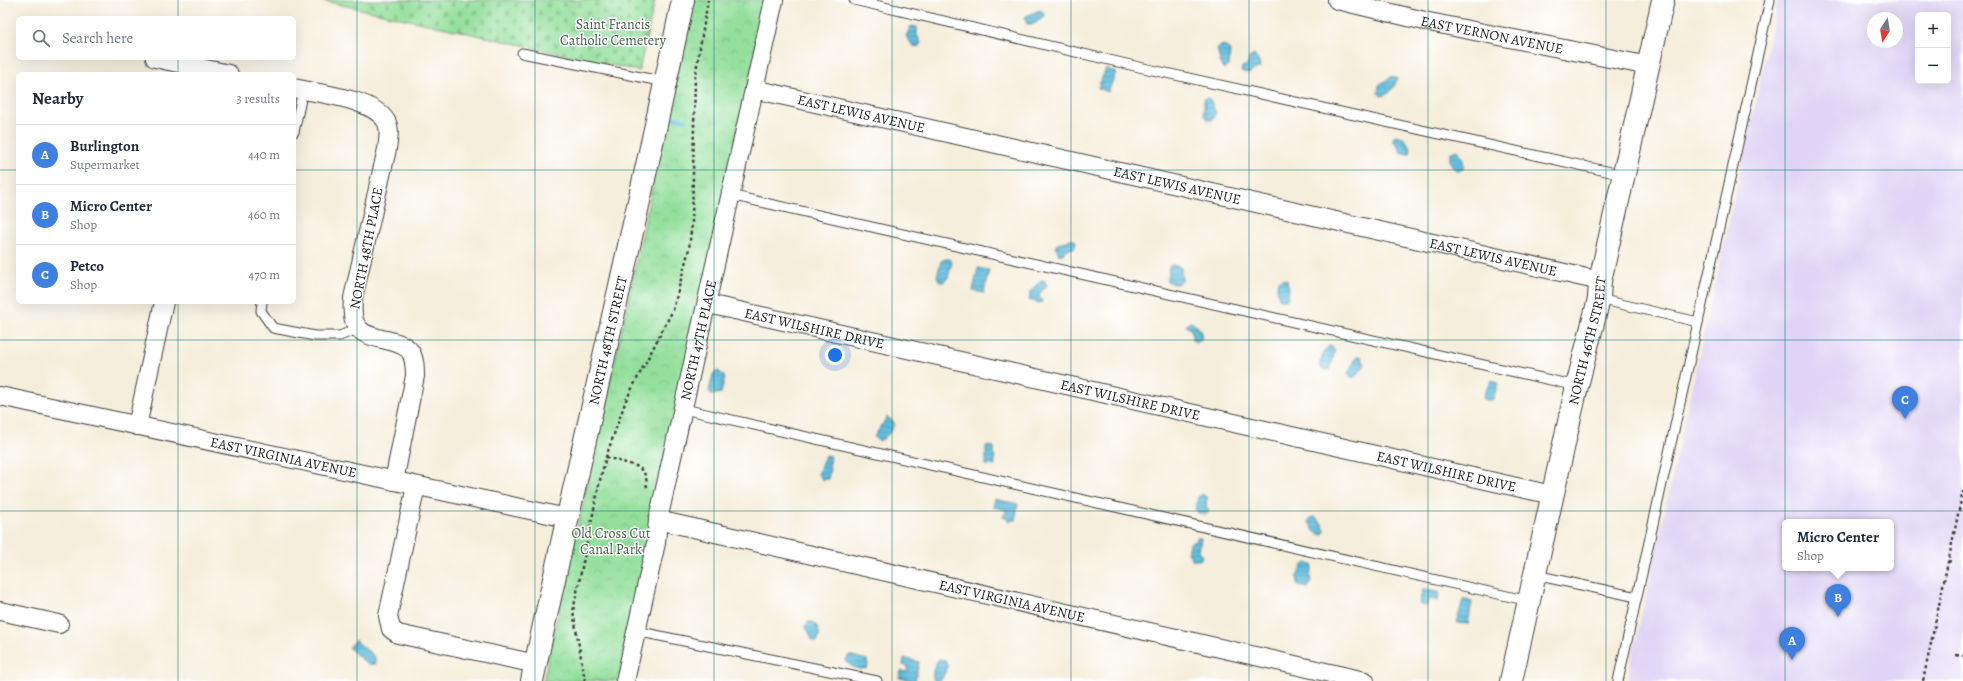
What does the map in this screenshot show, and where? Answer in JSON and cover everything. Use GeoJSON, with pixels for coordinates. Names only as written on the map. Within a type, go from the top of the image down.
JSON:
{"type":"FeatureCollection","features":[{"type":"Feature","properties":{"kind":"street","name":"NORTH 48TH STREET"},"geometry":{"type":"LineString","coordinates":[[534,672],[683,0]]}},
{"type":"Feature","properties":{"kind":"street","name":"NORTH 47TH PLACE"},"geometry":{"type":"LineString","coordinates":[[625,681],[656,543],[658,520],[708,304],[730,195],[774,0]]}},
{"type":"Feature","properties":{"kind":"street","name":"EAST VERNON AVENUE"},"geometry":{"type":"LineString","coordinates":[[1336,0],[1429,22],[1649,66]]}},
{"type":"Feature","properties":{"kind":"street","name":"NORTH 46TH STREET"},"geometry":{"type":"LineString","coordinates":[[1511,681],[1552,495],[1600,290],[1663,0]]}},
{"type":"Feature","properties":{"kind":"street"},"geometry":{"type":"LineString","coordinates":[[163,60],[210,72]]}},
{"type":"Feature","properties":{"kind":"street","name":"NORTH 48TH PLACE"},"geometry":{"type":"LineString","coordinates":[[298,89],[360,103],[375,109],[387,122],[389,134],[387,149],[354,298],[352,315],[359,328],[370,336],[397,343],[409,350],[415,364],[415,376],[394,481]]}},
{"type":"Feature","properties":{"kind":"street","name":"EAST LEWIS AVENUE"},"geometry":{"type":"LineString","coordinates":[[754,89],[1600,290]]}},
{"type":"Feature","properties":{"kind":"street"},"geometry":{"type":"LineString","coordinates":[[137,426],[164,304]]}},
{"type":"Feature","properties":{"kind":"street","name":"EAST WILSHIRE DRIVE"},"geometry":{"type":"LineString","coordinates":[[708,304],[1552,495]]}},
{"type":"Feature","properties":{"kind":"street","name":"EAST VIRGINIA AVENUE"},"geometry":{"type":"LineString","coordinates":[[0,396],[567,518]]}},
{"type":"Feature","properties":{"kind":"street"},"geometry":{"type":"LineString","coordinates":[[416,486],[388,616],[391,629],[398,634],[534,672]]}},
{"type":"Feature","properties":{"kind":"street","name":"EAST VIRGINIA AVENUE"},"geometry":{"type":"LineString","coordinates":[[658,520],[1365,681]]}},
{"type":"Feature","properties":{"kind":"street"},"geometry":{"type":"LineString","coordinates":[[0,611],[59,624]]}},
{"type":"Feature","properties":{"kind":"lane"},"geometry":{"type":"LineString","coordinates":[[854,0],[1147,69],[1624,176]]}},
{"type":"Feature","properties":{"kind":"lane"},"geometry":{"type":"LineString","coordinates":[[1618,681],[1770,0]]}},
{"type":"Feature","properties":{"kind":"lane"},"geometry":{"type":"LineString","coordinates":[[522,53],[665,82]]}},
{"type":"Feature","properties":{"kind":"lane"},"geometry":{"type":"LineString","coordinates":[[296,110],[298,89]]}},
{"type":"Feature","properties":{"kind":"lane"},"geometry":{"type":"LineString","coordinates":[[730,195],[1577,386]]}},
{"type":"Feature","properties":{"kind":"lane"},"geometry":{"type":"LineString","coordinates":[[1600,290],[1698,322]]}},
{"type":"Feature","properties":{"kind":"lane"},"geometry":{"type":"LineString","coordinates":[[262,304],[261,311],[273,328],[315,336],[340,336],[359,328]]}},
{"type":"Feature","properties":{"kind":"lane"},"geometry":{"type":"LineString","coordinates":[[684,409],[1529,601]]}},
{"type":"Feature","properties":{"kind":"lane"},"geometry":{"type":"LineString","coordinates":[[1534,575],[1636,597]]}},
{"type":"Feature","properties":{"kind":"lane"},"geometry":{"type":"LineString","coordinates":[[636,631],[877,681]]}},
{"type":"Feature","properties":{"kind":"path"},"geometry":{"type":"LineString","coordinates":[[585,681],[574,611],[606,457],[626,400],[673,310],[689,248],[692,222],[695,77],[708,0]]}},
{"type":"Feature","properties":{"kind":"path"},"geometry":{"type":"LineString","coordinates":[[606,457],[638,467],[646,476],[648,495]]}},
{"type":"Feature","properties":{"kind":"path"},"geometry":{"type":"LineString","coordinates":[[1923,681],[1963,491]]}},
{"type":"Feature","properties":{"kind":"path"},"geometry":{"type":"LineString","coordinates":[[1948,561],[1954,562]]}},
{"type":"Feature","properties":{"kind":"path"},"geometry":{"type":"LineString","coordinates":[[1956,655],[1963,656]]}},
{"type":"Feature","properties":{"kind":"shaded area"},"geometry":{"type":"Polygon","coordinates":[[[1778,0],[1963,0],[1963,681],[1627,681],[1778,0]]]}},
{"type":"Feature","properties":{"kind":"green space","name":"Saint Francis Catholic Cemetery"},"geometry":{"type":"Polygon","coordinates":[[[319,0],[655,0],[639,71],[319,0]]]}},
{"type":"Feature","properties":{"kind":"green space","name":"Old Cross Cut Canal Park"},"geometry":{"type":"Polygon","coordinates":[[[692,0],[766,0],[618,681],[543,681],[622,329],[692,0]]]}},
{"type":"Feature","properties":{"kind":"water"},"geometry":{"type":"Polygon","coordinates":[[[1040,10],[1044,13],[1044,17],[1034,24],[1027,24],[1025,18],[1026,16],[1040,10]]]}},
{"type":"Feature","properties":{"kind":"water"},"geometry":{"type":"Polygon","coordinates":[[[911,26],[917,27],[917,35],[921,43],[918,47],[913,46],[906,36],[911,26]]]}},
{"type":"Feature","properties":{"kind":"water"},"geometry":{"type":"Polygon","coordinates":[[[1223,45],[1230,50],[1229,66],[1224,69],[1221,66],[1217,48],[1223,45]]]}},
{"type":"Feature","properties":{"kind":"water"},"geometry":{"type":"Polygon","coordinates":[[[1254,55],[1259,62],[1260,67],[1248,73],[1241,71],[1242,67],[1248,65],[1249,58],[1254,55]]]}},
{"type":"Feature","properties":{"kind":"water"},"geometry":{"type":"Polygon","coordinates":[[[1106,68],[1116,73],[1108,92],[1098,88],[1106,68]]]}},
{"type":"Feature","properties":{"kind":"water"},"geometry":{"type":"Polygon","coordinates":[[[1393,76],[1397,78],[1395,84],[1387,94],[1381,96],[1378,93],[1379,85],[1393,76]]]}},
{"type":"Feature","properties":{"kind":"water"},"geometry":{"type":"Polygon","coordinates":[[[1204,99],[1210,99],[1216,113],[1212,120],[1209,120],[1204,116],[1204,99]]]}},
{"type":"Feature","properties":{"kind":"water"},"geometry":{"type":"Polygon","coordinates":[[[1396,135],[1402,137],[1408,143],[1411,152],[1409,154],[1401,153],[1397,144],[1393,141],[1393,138],[1396,135]]]}},
{"type":"Feature","properties":{"kind":"water"},"geometry":{"type":"Polygon","coordinates":[[[1458,150],[1462,156],[1464,164],[1463,169],[1458,171],[1452,165],[1450,157],[1451,152],[1458,150]]]}},
{"type":"Feature","properties":{"kind":"water"},"geometry":{"type":"Polygon","coordinates":[[[1071,239],[1076,241],[1075,248],[1065,250],[1063,254],[1059,255],[1056,245],[1071,239]]]}},
{"type":"Feature","properties":{"kind":"water"},"geometry":{"type":"Polygon","coordinates":[[[950,259],[952,262],[948,278],[943,282],[940,282],[937,276],[941,261],[950,259]]]}},
{"type":"Feature","properties":{"kind":"water"},"geometry":{"type":"Polygon","coordinates":[[[1171,265],[1178,266],[1182,269],[1182,280],[1177,284],[1172,284],[1166,280],[1169,274],[1168,269],[1171,265]]]}},
{"type":"Feature","properties":{"kind":"water"},"geometry":{"type":"Polygon","coordinates":[[[978,268],[989,270],[984,293],[973,291],[978,268]]]}},
{"type":"Feature","properties":{"kind":"water"},"geometry":{"type":"Polygon","coordinates":[[[1281,279],[1287,280],[1289,288],[1288,298],[1286,300],[1279,298],[1277,285],[1281,279]]]}},
{"type":"Feature","properties":{"kind":"water"},"geometry":{"type":"Polygon","coordinates":[[[1041,280],[1045,281],[1047,286],[1039,294],[1042,300],[1041,303],[1029,300],[1031,291],[1041,280]]]}},
{"type":"Feature","properties":{"kind":"water"},"geometry":{"type":"Polygon","coordinates":[[[1191,322],[1199,328],[1202,336],[1200,341],[1195,342],[1192,339],[1192,331],[1186,326],[1191,322]]]}},
{"type":"Feature","properties":{"kind":"water"},"geometry":{"type":"Polygon","coordinates":[[[1330,345],[1335,351],[1330,370],[1325,370],[1319,365],[1325,350],[1330,345]]]}},
{"type":"Feature","properties":{"kind":"water"},"geometry":{"type":"Polygon","coordinates":[[[1361,356],[1365,365],[1355,377],[1350,377],[1348,373],[1357,357],[1361,356]]]}},
{"type":"Feature","properties":{"kind":"water"},"geometry":{"type":"Polygon","coordinates":[[[718,371],[725,376],[721,393],[712,395],[709,391],[713,374],[718,371]]]}},
{"type":"Feature","properties":{"kind":"water"},"geometry":{"type":"Polygon","coordinates":[[[1492,380],[1498,383],[1493,400],[1486,400],[1483,398],[1485,391],[1492,380]]]}},
{"type":"Feature","properties":{"kind":"water"},"geometry":{"type":"Polygon","coordinates":[[[887,417],[894,422],[894,425],[886,436],[878,441],[874,437],[887,417]]]}},
{"type":"Feature","properties":{"kind":"water"},"geometry":{"type":"Polygon","coordinates":[[[986,446],[994,447],[995,466],[986,465],[986,446]]]}},
{"type":"Feature","properties":{"kind":"water"},"geometry":{"type":"Polygon","coordinates":[[[825,455],[830,456],[831,458],[828,479],[823,480],[818,474],[825,455]]]}},
{"type":"Feature","properties":{"kind":"water"},"geometry":{"type":"Polygon","coordinates":[[[1203,494],[1207,498],[1206,505],[1209,512],[1205,515],[1198,513],[1195,509],[1198,497],[1203,494]]]}},
{"type":"Feature","properties":{"kind":"water"},"geometry":{"type":"Polygon","coordinates":[[[995,499],[1018,504],[1015,520],[1008,521],[1008,518],[1003,517],[1007,510],[993,507],[995,499]]]}},
{"type":"Feature","properties":{"kind":"water"},"geometry":{"type":"Polygon","coordinates":[[[1314,517],[1320,521],[1324,527],[1325,532],[1321,535],[1314,531],[1309,522],[1310,518],[1314,517]]]}},
{"type":"Feature","properties":{"kind":"water"},"geometry":{"type":"Polygon","coordinates":[[[1197,537],[1201,538],[1199,552],[1202,556],[1200,560],[1193,560],[1188,553],[1190,543],[1197,540],[1197,537]]]}},
{"type":"Feature","properties":{"kind":"water"},"geometry":{"type":"Polygon","coordinates":[[[1307,563],[1313,566],[1310,575],[1311,583],[1308,588],[1298,586],[1297,576],[1303,565],[1307,563]]]}},
{"type":"Feature","properties":{"kind":"water"},"geometry":{"type":"Polygon","coordinates":[[[1423,589],[1440,593],[1438,601],[1430,599],[1427,606],[1419,604],[1423,589]]]}},
{"type":"Feature","properties":{"kind":"water"},"geometry":{"type":"Polygon","coordinates":[[[1463,599],[1472,602],[1468,624],[1458,623],[1457,621],[1463,599]]]}},
{"type":"Feature","properties":{"kind":"water"},"geometry":{"type":"Polygon","coordinates":[[[808,622],[813,622],[818,629],[819,637],[817,642],[812,640],[805,626],[808,622]]]}},
{"type":"Feature","properties":{"kind":"water"},"geometry":{"type":"Polygon","coordinates":[[[355,640],[375,657],[375,664],[368,665],[349,648],[355,640]]]}},
{"type":"Feature","properties":{"kind":"water"},"geometry":{"type":"Polygon","coordinates":[[[849,655],[867,660],[867,668],[858,669],[850,665],[845,661],[849,655]]]}},
{"type":"Feature","properties":{"kind":"water"},"geometry":{"type":"Polygon","coordinates":[[[904,658],[919,662],[915,681],[899,678],[901,671],[907,672],[908,666],[903,665],[904,658]]]}},
{"type":"Feature","properties":{"kind":"water"},"geometry":{"type":"Polygon","coordinates":[[[939,659],[945,660],[948,667],[941,680],[934,681],[934,670],[939,659]]]}},
{"type":"Feature","properties":{"kind":"waterway"},"geometry":{"type":"LineString","coordinates":[[664,115],[686,120]]}},
{"type":"Feature","properties":{"kind":"place","name":"Petco"},"geometry":{"type":"Point","coordinates":[1905,419]}},
{"type":"Feature","properties":{"kind":"place","name":"Micro Center"},"geometry":{"type":"Point","coordinates":[1838,617]}},
{"type":"Feature","properties":{"kind":"place","name":"Burlington"},"geometry":{"type":"Point","coordinates":[1792,660]}}]}
